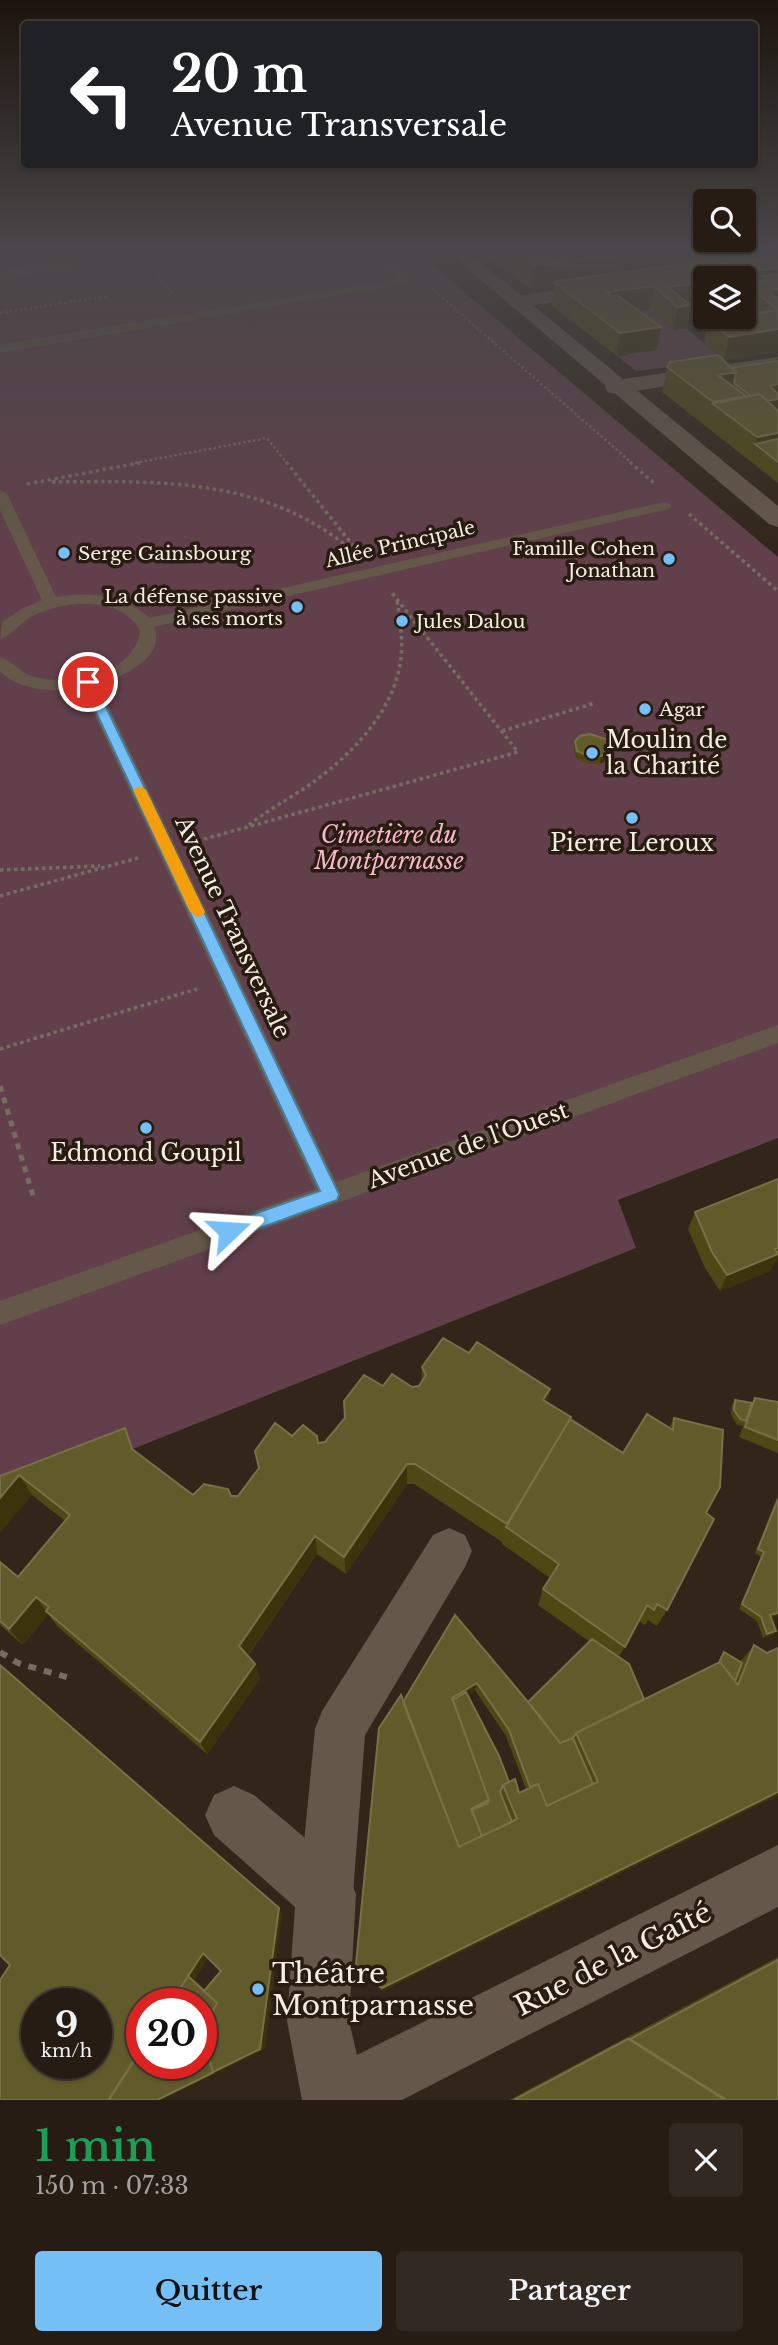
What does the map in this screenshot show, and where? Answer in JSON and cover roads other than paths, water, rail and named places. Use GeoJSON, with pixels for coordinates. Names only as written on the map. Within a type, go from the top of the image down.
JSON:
{"type":"FeatureCollection","features":[{"type":"Feature","properties":{"kind":"main road"},"geometry":{"type":"LineString","coordinates":[[573,350],[778,519]]}},
{"type":"Feature","properties":{"kind":"main road"},"geometry":{"type":"LineString","coordinates":[[616,387],[778,363]]}},
{"type":"Feature","properties":{"kind":"main road"},"geometry":{"type":"LineString","coordinates":[[233,1815],[326,1894],[318,2021],[334,2100]]}},
{"type":"Feature","properties":{"kind":"main road","name":"Rue de la Gaîté"},"geometry":{"type":"LineString","coordinates":[[334,2100],[778,1875]]}},
{"type":"Feature","properties":{"kind":"street"},"geometry":{"type":"LineString","coordinates":[[326,1894],[340,1729],[449,1550]]}},
{"type":"Feature","properties":{"kind":"lane"},"geometry":{"type":"LineString","coordinates":[[0,495],[51,603]]}},
{"type":"Feature","properties":{"kind":"lane","name":"Allée Principale"},"geometry":{"type":"LineString","coordinates":[[145,624],[664,506]]}},
{"type":"Feature","properties":{"kind":"lane"},"geometry":{"type":"LineString","coordinates":[[0,634],[21,615],[51,603],[84,599],[109,601],[130,609],[145,624],[148,634],[146,644],[138,657],[121,670],[88,682],[66,685],[26,680],[12,674],[0,662]]}},
{"type":"Feature","properties":{"kind":"lane","name":"Avenue Transversale"},"geometry":{"type":"LineString","coordinates":[[88,682],[330,1194]]}},
{"type":"Feature","properties":{"kind":"lane","name":"Avenue de l'Ouest"},"geometry":{"type":"LineString","coordinates":[[0,1313],[778,1034]]}},
{"type":"Feature","properties":{"kind":"place","name":"Serge Gainsbourg"},"geometry":{"type":"Point","coordinates":[64,553]}},
{"type":"Feature","properties":{"kind":"place","name":"Famille Cohen Jonathan"},"geometry":{"type":"Point","coordinates":[669,559]}},
{"type":"Feature","properties":{"kind":"place","name":"La défense passive à ses morts"},"geometry":{"type":"Point","coordinates":[297,607]}},
{"type":"Feature","properties":{"kind":"place","name":"Jules Dalou"},"geometry":{"type":"Point","coordinates":[402,621]}},
{"type":"Feature","properties":{"kind":"place","name":"Agar"},"geometry":{"type":"Point","coordinates":[645,709]}},
{"type":"Feature","properties":{"kind":"place","name":"Moulin de la Charité"},"geometry":{"type":"Point","coordinates":[592,753]}},
{"type":"Feature","properties":{"kind":"place","name":"Pierre Leroux"},"geometry":{"type":"Point","coordinates":[632,818]}},
{"type":"Feature","properties":{"kind":"place","name":"Edmond Goupil"},"geometry":{"type":"Point","coordinates":[146,1128]}},
{"type":"Feature","properties":{"kind":"place","name":"Théâtre Montparnasse"},"geometry":{"type":"Point","coordinates":[258,1989]}},
{"type":"Feature","properties":{"kind":"park label","name":"Cimetière du Montparnasse"},"geometry":{"type":"Point","coordinates":[389,848]}}]}
